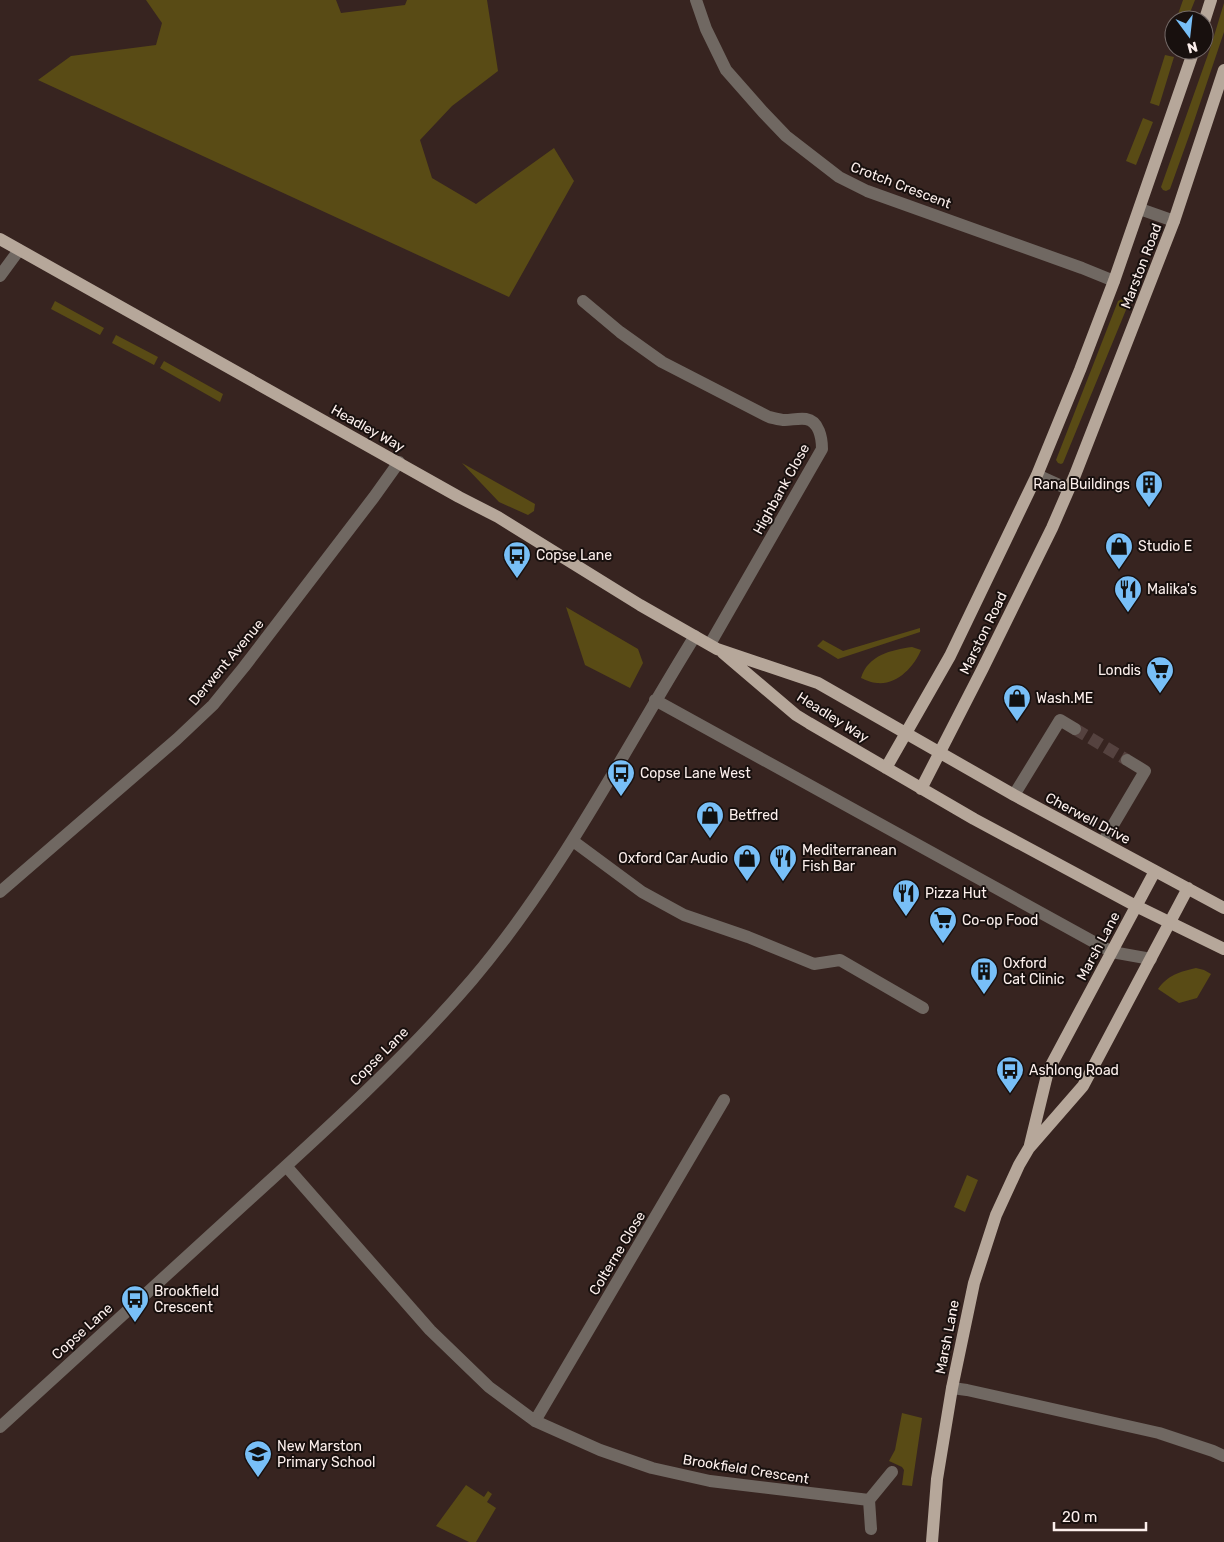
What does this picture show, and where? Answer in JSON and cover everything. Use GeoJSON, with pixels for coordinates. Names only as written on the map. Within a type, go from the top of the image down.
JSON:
{"type":"FeatureCollection","features":[{"type":"Feature","properties":{"kind":"main road","name":"Marston Road"},"geometry":{"type":"LineString","coordinates":[[886,768],[950,656],[1037,475],[1114,281],[1191,60]]}},
{"type":"Feature","properties":{"kind":"main road","name":"Marston Road"},"geometry":{"type":"LineString","coordinates":[[921,789],[1052,528],[1075,475],[1174,221],[1224,70]]}},
{"type":"Feature","properties":{"kind":"main road","name":"Headley Way"},"geometry":{"type":"LineString","coordinates":[[0,239],[498,517],[640,605],[695,636],[714,646],[818,683],[940,753]]}},
{"type":"Feature","properties":{"kind":"main road","name":"Headley Way"},"geometry":{"type":"LineString","coordinates":[[714,646],[796,715],[940,800],[1136,906]]}},
{"type":"Feature","properties":{"kind":"main road","name":"Cherwell Drive"},"geometry":{"type":"LineString","coordinates":[[940,753],[1014,796],[1224,908]]}},
{"type":"Feature","properties":{"kind":"main road","name":"Marsh Lane"},"geometry":{"type":"LineString","coordinates":[[1029,1148],[1048,1071],[1155,871]]}},
{"type":"Feature","properties":{"kind":"main road","name":"Marsh Lane"},"geometry":{"type":"LineString","coordinates":[[932,1542],[938,1471],[952,1388],[974,1282],[996,1215],[1029,1148],[1083,1086],[1188,888]]}},
{"type":"Feature","properties":{"kind":"main road"},"geometry":{"type":"LineString","coordinates":[[1136,906],[1224,949]]}},
{"type":"Feature","properties":{"kind":"street","name":"Crotch Crescent"},"geometry":{"type":"LineString","coordinates":[[696,0],[706,29],[726,70],[786,136],[838,177],[867,191],[1072,264],[1114,281]]}},
{"type":"Feature","properties":{"kind":"street","name":"Marston Road"},"geometry":{"type":"LineString","coordinates":[[1140,209],[1174,221]]}},
{"type":"Feature","properties":{"kind":"street"},"geometry":{"type":"LineString","coordinates":[[0,276],[19,250]]}},
{"type":"Feature","properties":{"kind":"street","name":"Highbank Close"},"geometry":{"type":"LineString","coordinates":[[583,301],[620,332],[662,362],[769,417],[782,421],[806,419],[815,423],[822,440],[822,449],[714,646]]}},
{"type":"Feature","properties":{"kind":"street","name":"Derwent Avenue"},"geometry":{"type":"LineString","coordinates":[[0,892],[177,739],[213,705],[399,462]]}},
{"type":"Feature","properties":{"kind":"street"},"geometry":{"type":"LineString","coordinates":[[1037,475],[1068,489]]}},
{"type":"Feature","properties":{"kind":"street","name":"Copse Lane"},"geometry":{"type":"LineString","coordinates":[[0,1427],[359,1097],[426,1030],[472,980],[512,928],[573,841],[655,700],[695,636]]}},
{"type":"Feature","properties":{"kind":"street"},"geometry":{"type":"LineString","coordinates":[[655,700],[1112,952],[1151,959]]}},
{"type":"Feature","properties":{"kind":"street"},"geometry":{"type":"LineString","coordinates":[[1014,796],[1060,720],[1075,729]]}},
{"type":"Feature","properties":{"kind":"street"},"geometry":{"type":"LineString","coordinates":[[1103,842],[1145,771],[1126,760]]}},
{"type":"Feature","properties":{"kind":"street"},"geometry":{"type":"LineString","coordinates":[[573,841],[642,892],[684,915],[748,937],[814,964],[840,960],[923,1008]]}},
{"type":"Feature","properties":{"kind":"street","name":"Colterne Close"},"geometry":{"type":"LineString","coordinates":[[535,1421],[724,1100]]}},
{"type":"Feature","properties":{"kind":"street","name":"Brookfield Crescent"},"geometry":{"type":"LineString","coordinates":[[286,1166],[430,1330],[489,1387],[535,1421],[600,1450],[652,1468],[710,1481],[869,1500]]}},
{"type":"Feature","properties":{"kind":"street"},"geometry":{"type":"LineString","coordinates":[[952,1388],[1159,1433],[1224,1456]]}},
{"type":"Feature","properties":{"kind":"street"},"geometry":{"type":"LineString","coordinates":[[871,1529],[869,1500],[892,1472]]}},
{"type":"Feature","properties":{"kind":"shaded area"},"geometry":{"type":"Polygon","coordinates":[[[146,0],[336,0],[341,13],[405,5],[407,0],[487,0],[498,71],[452,106],[420,140],[432,178],[476,204],[554,148],[574,181],[509,297],[38,80],[71,56],[156,45],[162,23],[146,0]]]}},
{"type":"Feature","properties":{"kind":"shaded area"},"geometry":{"type":"Polygon","coordinates":[[[1183,0],[1195,0],[1191,10],[1180,10],[1183,0]]]}},
{"type":"Feature","properties":{"kind":"shaded area"},"geometry":{"type":"Polygon","coordinates":[[[1224,3],[1224,32],[1170,189],[1166,191],[1161,187],[1206,60],[1214,60],[1214,36],[1224,3]]]}},
{"type":"Feature","properties":{"kind":"shaded area"},"geometry":{"type":"Polygon","coordinates":[[[1164,58],[1164,60],[1173,60],[1159,106],[1150,103],[1164,58]]]}},
{"type":"Feature","properties":{"kind":"shaded area"},"geometry":{"type":"Polygon","coordinates":[[[1143,118],[1153,122],[1136,165],[1126,161],[1143,118]]]}},
{"type":"Feature","properties":{"kind":"shaded area"},"geometry":{"type":"Polygon","coordinates":[[[1122,299],[1127,300],[1128,305],[1063,463],[1058,463],[1056,460],[1118,301],[1122,299]]]}},
{"type":"Feature","properties":{"kind":"shaded area"},"geometry":{"type":"Polygon","coordinates":[[[55,301],[104,328],[100,335],[51,309],[55,301]]]}},
{"type":"Feature","properties":{"kind":"shaded area"},"geometry":{"type":"Polygon","coordinates":[[[116,335],[158,357],[154,365],[112,343],[116,335]]]}},
{"type":"Feature","properties":{"kind":"shaded area"},"geometry":{"type":"Polygon","coordinates":[[[164,361],[223,394],[220,402],[160,368],[164,361]]]}},
{"type":"Feature","properties":{"kind":"shaded area"},"geometry":{"type":"Polygon","coordinates":[[[462,463],[535,504],[534,511],[528,515],[499,502],[462,463]]]}},
{"type":"Feature","properties":{"kind":"shaded area"},"geometry":{"type":"Polygon","coordinates":[[[566,607],[638,649],[643,663],[630,688],[585,665],[566,607]]]}},
{"type":"Feature","properties":{"kind":"shaded area"},"geometry":{"type":"Polygon","coordinates":[[[920,628],[920,632],[838,659],[817,646],[823,640],[843,651],[920,628]]]}},
{"type":"Feature","properties":{"kind":"shaded area"},"geometry":{"type":"Polygon","coordinates":[[[912,647],[921,650],[914,663],[898,678],[884,683],[877,683],[861,678],[869,664],[881,655],[912,647]]]}},
{"type":"Feature","properties":{"kind":"shaded area"},"geometry":{"type":"Polygon","coordinates":[[[1196,968],[1211,974],[1197,998],[1179,1003],[1158,989],[1166,980],[1174,975],[1196,968]]]}},
{"type":"Feature","properties":{"kind":"shaded area"},"geometry":{"type":"Polygon","coordinates":[[[967,1175],[978,1180],[965,1212],[954,1207],[967,1175]]]}},
{"type":"Feature","properties":{"kind":"shaded area"},"geometry":{"type":"Polygon","coordinates":[[[902,1413],[922,1418],[912,1486],[902,1485],[904,1470],[902,1467],[889,1461],[895,1450],[902,1413]]]}},
{"type":"Feature","properties":{"kind":"shaded area"},"geometry":{"type":"Polygon","coordinates":[[[466,1485],[484,1497],[488,1491],[492,1494],[487,1502],[496,1508],[476,1542],[469,1542],[436,1526],[466,1485]]]}},
{"type":"Feature","properties":{"kind":"tunnel"},"geometry":{"type":"LineString","coordinates":[[1075,729],[1127,760]]}},
{"type":"Feature","properties":{"kind":"place","name":"Rana Buildings"},"geometry":{"type":"Point","coordinates":[1149,508]}},
{"type":"Feature","properties":{"kind":"place","name":"Studio E"},"geometry":{"type":"Point","coordinates":[1119,570]}},
{"type":"Feature","properties":{"kind":"place","name":"Copse Lane"},"geometry":{"type":"Point","coordinates":[517,579]}},
{"type":"Feature","properties":{"kind":"place","name":"Malika's"},"geometry":{"type":"Point","coordinates":[1128,613]}},
{"type":"Feature","properties":{"kind":"place","name":"Londis"},"geometry":{"type":"Point","coordinates":[1160,694]}},
{"type":"Feature","properties":{"kind":"place","name":"Wash.ME"},"geometry":{"type":"Point","coordinates":[1017,722]}},
{"type":"Feature","properties":{"kind":"place","name":"Copse Lane West"},"geometry":{"type":"Point","coordinates":[621,797]}},
{"type":"Feature","properties":{"kind":"place","name":"Betfred"},"geometry":{"type":"Point","coordinates":[710,839]}},
{"type":"Feature","properties":{"kind":"place","name":"Oxford Car Audio"},"geometry":{"type":"Point","coordinates":[747,882]}},
{"type":"Feature","properties":{"kind":"place","name":"Mediterranean Fish Bar"},"geometry":{"type":"Point","coordinates":[783,882]}},
{"type":"Feature","properties":{"kind":"place","name":"Pizza Hut"},"geometry":{"type":"Point","coordinates":[906,917]}},
{"type":"Feature","properties":{"kind":"place","name":"Co-op Food"},"geometry":{"type":"Point","coordinates":[943,944]}},
{"type":"Feature","properties":{"kind":"place","name":"Oxford Cat Clinic"},"geometry":{"type":"Point","coordinates":[984,995]}},
{"type":"Feature","properties":{"kind":"place","name":"Ashlong Road"},"geometry":{"type":"Point","coordinates":[1010,1094]}},
{"type":"Feature","properties":{"kind":"place","name":"Brookfield Crescent"},"geometry":{"type":"Point","coordinates":[135,1323]}},
{"type":"Feature","properties":{"kind":"place","name":"New Marston Primary School"},"geometry":{"type":"Point","coordinates":[258,1478]}}]}
